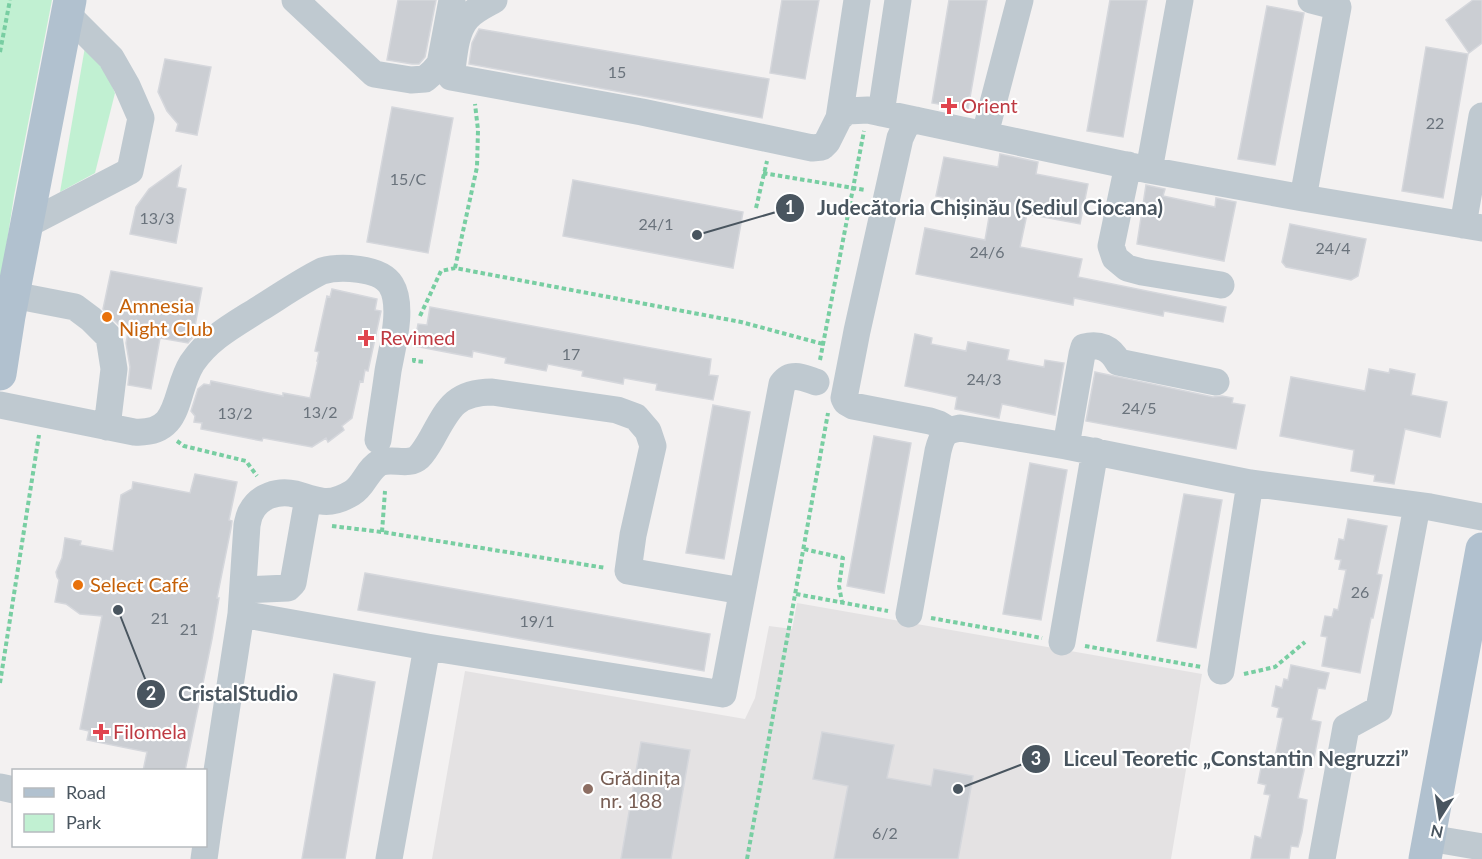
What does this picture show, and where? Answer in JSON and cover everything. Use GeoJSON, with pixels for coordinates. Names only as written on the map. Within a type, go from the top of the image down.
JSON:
{"type":"FeatureCollection","features":[{"type":"Feature","properties":{"kind":"main road"},"geometry":{"type":"LineString","coordinates":[[0,374],[8,311],[68,7]]}},
{"type":"Feature","properties":{"kind":"main road"},"geometry":{"type":"LineString","coordinates":[[1427,849],[1474,642],[1482,549]]}},
{"type":"Feature","properties":{"kind":"lane"},"geometry":{"type":"LineString","coordinates":[[295,0],[374,74],[411,80],[424,79],[440,64],[452,0]]}},
{"type":"Feature","properties":{"kind":"lane"},"geometry":{"type":"LineString","coordinates":[[495,0],[466,19],[460,30],[451,77],[642,112],[812,148],[822,147],[827,142],[839,118],[857,0]]}},
{"type":"Feature","properties":{"kind":"lane"},"geometry":{"type":"LineString","coordinates":[[875,112],[898,0]]}},
{"type":"Feature","properties":{"kind":"lane"},"geometry":{"type":"LineString","coordinates":[[985,134],[1020,0]]}},
{"type":"Feature","properties":{"kind":"lane"},"geometry":{"type":"LineString","coordinates":[[1180,0],[1139,167],[1111,246],[1115,258],[1126,268],[1221,285]]}},
{"type":"Feature","properties":{"kind":"lane"},"geometry":{"type":"LineString","coordinates":[[1303,198],[1338,7],[1311,0]]}},
{"type":"Feature","properties":{"kind":"lane"},"geometry":{"type":"LineString","coordinates":[[26,225],[130,171],[141,118],[111,58],[68,7]]}},
{"type":"Feature","properties":{"kind":"lane"},"geometry":{"type":"LineString","coordinates":[[839,118],[847,111],[875,112],[1139,167],[1473,227],[1482,116]]}},
{"type":"Feature","properties":{"kind":"lane"},"geometry":{"type":"LineString","coordinates":[[916,120],[906,125],[900,138],[844,398],[853,406],[939,423],[949,430]]}},
{"type":"Feature","properties":{"kind":"lane"},"geometry":{"type":"LineString","coordinates":[[0,405],[146,433],[159,429],[174,413],[185,376],[193,363],[204,348],[223,331],[322,270],[345,268],[374,273],[386,279],[392,286],[394,294],[396,320],[382,450],[378,464],[354,492],[340,499],[321,501],[307,510],[293,583],[288,588],[242,602]]}},
{"type":"Feature","properties":{"kind":"lane"},"geometry":{"type":"LineString","coordinates":[[8,311],[75,307],[109,337],[114,369],[107,427]]}},
{"type":"Feature","properties":{"kind":"lane"},"geometry":{"type":"LineString","coordinates":[[1066,446],[1084,347],[1092,345],[1108,349],[1118,362],[1216,382]]}},
{"type":"Feature","properties":{"kind":"lane"},"geometry":{"type":"LineString","coordinates":[[242,602],[427,647],[723,694],[782,384],[789,377],[794,376],[816,382]]}},
{"type":"Feature","properties":{"kind":"lane"},"geometry":{"type":"LineString","coordinates":[[382,450],[408,462],[417,459],[425,450],[452,405],[466,395],[476,392],[492,392],[617,410],[636,417],[648,431],[653,446],[633,535],[628,571],[742,591]]}},
{"type":"Feature","properties":{"kind":"lane"},"geometry":{"type":"LineString","coordinates":[[909,615],[941,438],[949,430],[960,428],[1095,451],[1250,483],[1430,507],[1482,517]]}},
{"type":"Feature","properties":{"kind":"lane"},"geometry":{"type":"LineString","coordinates":[[1062,642],[1095,451]]}},
{"type":"Feature","properties":{"kind":"lane"},"geometry":{"type":"LineString","coordinates":[[1221,671],[1250,483]]}},
{"type":"Feature","properties":{"kind":"lane"},"geometry":{"type":"LineString","coordinates":[[207,823],[242,602],[247,525],[251,511],[271,494],[285,492],[307,510]]}},
{"type":"Feature","properties":{"kind":"lane"},"geometry":{"type":"LineString","coordinates":[[1322,859],[1346,727],[1379,709],[1417,506]]}},
{"type":"Feature","properties":{"kind":"lane"},"geometry":{"type":"LineString","coordinates":[[389,859],[427,647]]}},
{"type":"Feature","properties":{"kind":"lane"},"geometry":{"type":"LineString","coordinates":[[1427,849],[1482,847]]}},
{"type":"Feature","properties":{"kind":"path"},"geometry":{"type":"LineString","coordinates":[[0,52],[10,0]]}},
{"type":"Feature","properties":{"kind":"path"},"geometry":{"type":"LineString","coordinates":[[455,268],[477,167],[478,130],[475,103],[466,101]]}},
{"type":"Feature","properties":{"kind":"path"},"geometry":{"type":"LineString","coordinates":[[816,382],[853,188],[875,112]]}},
{"type":"Feature","properties":{"kind":"path"},"geometry":{"type":"LineString","coordinates":[[756,208],[772,140]]}},
{"type":"Feature","properties":{"kind":"path"},"geometry":{"type":"LineString","coordinates":[[763,173],[887,193]]}},
{"type":"Feature","properties":{"kind":"path"},"geometry":{"type":"LineString","coordinates":[[417,322],[441,271],[455,268],[741,322],[824,344]]}},
{"type":"Feature","properties":{"kind":"path"},"geometry":{"type":"LineString","coordinates":[[413,349],[414,360],[426,362]]}},
{"type":"Feature","properties":{"kind":"path"},"geometry":{"type":"LineString","coordinates":[[747,859],[829,412]]}},
{"type":"Feature","properties":{"kind":"path"},"geometry":{"type":"LineString","coordinates":[[0,683],[43,414]]}},
{"type":"Feature","properties":{"kind":"path"},"geometry":{"type":"LineString","coordinates":[[159,429],[184,446],[246,461],[271,494]]}},
{"type":"Feature","properties":{"kind":"path"},"geometry":{"type":"LineString","coordinates":[[382,450],[382,532]]}},
{"type":"Feature","properties":{"kind":"path"},"geometry":{"type":"LineString","coordinates":[[307,510],[382,532],[628,571]]}},
{"type":"Feature","properties":{"kind":"path"},"geometry":{"type":"LineString","coordinates":[[804,549],[843,558],[840,586],[842,602]]}},
{"type":"Feature","properties":{"kind":"path"},"geometry":{"type":"LineString","coordinates":[[796,594],[1237,675],[1275,667],[1305,642]]}},
{"type":"Feature","properties":{"kind":"shaded area"},"geometry":{"type":"Polygon","coordinates":[[[797,603],[1202,674],[1171,859],[432,859],[465,671],[745,719],[755,698],[769,626],[792,629],[797,603]]]}},
{"type":"Feature","properties":{"kind":"green space"},"geometry":{"type":"Polygon","coordinates":[[[0,0],[52,0],[14,196],[0,287],[0,0]]]}},
{"type":"Feature","properties":{"kind":"green space"},"geometry":{"type":"Polygon","coordinates":[[[85,47],[101,60],[115,93],[95,173],[60,192],[85,47]]]}},
{"type":"Feature","properties":{"kind":"building"},"geometry":{"type":"Polygon","coordinates":[[[398,0],[436,0],[425,57],[419,64],[387,60],[398,0]]]}},
{"type":"Feature","properties":{"kind":"building"},"geometry":{"type":"Polygon","coordinates":[[[782,0],[819,0],[805,79],[770,73],[782,0]]]}},
{"type":"Feature","properties":{"kind":"building"},"geometry":{"type":"Polygon","coordinates":[[[949,0],[987,0],[968,109],[932,103],[949,0]]]}},
{"type":"Feature","properties":{"kind":"building"},"geometry":{"type":"Polygon","coordinates":[[[1110,0],[1147,0],[1123,137],[1087,131],[1110,0]]]}},
{"type":"Feature","properties":{"kind":"building"},"geometry":{"type":"Polygon","coordinates":[[[1473,0],[1482,0],[1482,43],[1469,53],[1446,20],[1473,0]]]}},
{"type":"Feature","properties":{"kind":"building"},"geometry":{"type":"Polygon","coordinates":[[[1267,6],[1304,13],[1275,165],[1238,159],[1267,6]]]}},
{"type":"Feature","properties":{"kind":"building"},"geometry":{"type":"Polygon","coordinates":[[[479,29],[769,79],[762,118],[469,64],[472,43],[479,29]]]}},
{"type":"Feature","properties":{"kind":"building"},"geometry":{"type":"Polygon","coordinates":[[[1426,47],[1468,54],[1443,198],[1402,191],[1426,47]]]}},
{"type":"Feature","properties":{"kind":"building"},"geometry":{"type":"Polygon","coordinates":[[[165,59],[211,67],[197,135],[176,131],[178,124],[167,111],[158,92],[165,59]]]}},
{"type":"Feature","properties":{"kind":"building"},"geometry":{"type":"Polygon","coordinates":[[[392,107],[453,118],[428,253],[367,242],[392,107]]]}},
{"type":"Feature","properties":{"kind":"building"},"geometry":{"type":"Polygon","coordinates":[[[1000,154],[1038,162],[1036,174],[1088,184],[1080,224],[1027,214],[1020,247],[1082,259],[1078,277],[1226,307],[1223,322],[1164,311],[1163,316],[1074,298],[1073,305],[916,274],[925,228],[985,240],[991,206],[936,196],[944,157],[998,167],[1000,154]]]}},
{"type":"Feature","properties":{"kind":"building"},"geometry":{"type":"Polygon","coordinates":[[[181,166],[177,187],[186,189],[176,243],[130,234],[136,207],[149,189],[181,166]]]}},
{"type":"Feature","properties":{"kind":"building"},"geometry":{"type":"Polygon","coordinates":[[[573,180],[743,212],[733,268],[563,236],[573,180]]]}},
{"type":"Feature","properties":{"kind":"building"},"geometry":{"type":"Polygon","coordinates":[[[1146,185],[1165,189],[1163,196],[1215,207],[1216,198],[1236,202],[1224,261],[1137,244],[1146,185]]]}},
{"type":"Feature","properties":{"kind":"building"},"geometry":{"type":"Polygon","coordinates":[[[1290,224],[1366,239],[1358,276],[1351,280],[1286,267],[1282,262],[1290,224]]]}},
{"type":"Feature","properties":{"kind":"building"},"geometry":{"type":"Polygon","coordinates":[[[111,271],[202,288],[193,337],[188,343],[160,338],[151,389],[128,385],[130,367],[126,343],[128,332],[123,331],[103,309],[111,271]]]}},
{"type":"Feature","properties":{"kind":"building"},"geometry":{"type":"Polygon","coordinates":[[[332,289],[377,299],[375,310],[381,311],[368,371],[365,370],[363,382],[360,381],[352,418],[342,426],[344,430],[328,442],[326,438],[312,447],[263,438],[262,441],[201,429],[202,423],[194,422],[195,416],[191,411],[198,389],[204,384],[210,385],[211,381],[283,396],[283,393],[310,398],[319,352],[315,351],[327,296],[330,297],[332,289]]]}},
{"type":"Feature","properties":{"kind":"building"},"geometry":{"type":"Polygon","coordinates":[[[430,307],[711,359],[709,375],[718,376],[713,400],[656,390],[657,384],[624,378],[623,384],[582,376],[583,371],[548,364],[546,371],[505,363],[506,358],[473,351],[472,357],[414,346],[418,324],[427,325],[430,307]]]}},
{"type":"Feature","properties":{"kind":"building"},"geometry":{"type":"Polygon","coordinates":[[[915,334],[932,338],[931,344],[966,351],[968,342],[1009,350],[1007,360],[1044,367],[1045,360],[1064,363],[1055,415],[1002,404],[999,418],[955,409],[957,397],[905,386],[915,334]]]}},
{"type":"Feature","properties":{"kind":"building"},"geometry":{"type":"Polygon","coordinates":[[[1369,369],[1389,373],[1390,369],[1415,374],[1411,395],[1447,402],[1440,437],[1405,429],[1394,484],[1374,481],[1375,475],[1351,471],[1354,450],[1280,436],[1291,377],[1365,391],[1369,369]]]}},
{"type":"Feature","properties":{"kind":"building"},"geometry":{"type":"Polygon","coordinates":[[[1095,372],[1213,397],[1233,398],[1232,403],[1245,405],[1236,449],[1086,421],[1095,372]]]}},
{"type":"Feature","properties":{"kind":"building"},"geometry":{"type":"Polygon","coordinates":[[[713,405],[750,412],[724,559],[686,553],[713,405]]]}},
{"type":"Feature","properties":{"kind":"building"},"geometry":{"type":"Polygon","coordinates":[[[874,436],[911,443],[884,593],[847,586],[874,436]]]}},
{"type":"Feature","properties":{"kind":"building"},"geometry":{"type":"Polygon","coordinates":[[[1030,463],[1067,470],[1041,620],[1003,614],[1030,463]]]}},
{"type":"Feature","properties":{"kind":"building"},"geometry":{"type":"Polygon","coordinates":[[[195,474],[237,482],[229,520],[232,521],[231,528],[217,598],[219,598],[212,639],[185,769],[143,769],[147,752],[87,740],[89,731],[80,729],[102,616],[80,614],[66,604],[55,602],[59,580],[56,572],[62,558],[65,538],[81,541],[80,545],[113,551],[121,495],[132,489],[133,482],[190,493],[195,474]]]}},
{"type":"Feature","properties":{"kind":"building"},"geometry":{"type":"Polygon","coordinates":[[[1184,494],[1222,500],[1196,648],[1157,641],[1184,494]]]}},
{"type":"Feature","properties":{"kind":"building"},"geometry":{"type":"Polygon","coordinates":[[[1348,519],[1387,526],[1377,574],[1382,575],[1360,673],[1322,666],[1327,637],[1321,636],[1325,616],[1332,617],[1334,609],[1338,610],[1346,570],[1339,569],[1341,560],[1335,559],[1339,539],[1344,540],[1348,519]]]}},
{"type":"Feature","properties":{"kind":"building"},"geometry":{"type":"Polygon","coordinates":[[[365,573],[710,634],[704,671],[358,610],[365,573]]]}},
{"type":"Feature","properties":{"kind":"building"},"geometry":{"type":"Polygon","coordinates":[[[1291,665],[1329,673],[1325,689],[1318,688],[1311,720],[1321,722],[1312,768],[1305,766],[1298,798],[1307,800],[1302,832],[1298,847],[1291,846],[1289,859],[1251,859],[1255,836],[1261,838],[1270,795],[1264,794],[1266,785],[1258,783],[1262,763],[1268,764],[1270,756],[1275,757],[1283,718],[1277,717],[1279,708],[1272,706],[1276,686],[1282,688],[1284,679],[1288,680],[1291,665]]]}},
{"type":"Feature","properties":{"kind":"building"},"geometry":{"type":"Polygon","coordinates":[[[334,674],[375,682],[345,859],[302,859],[334,674]]]}},
{"type":"Feature","properties":{"kind":"building"},"geometry":{"type":"Polygon","coordinates":[[[822,732],[894,745],[887,778],[931,786],[934,769],[973,776],[958,859],[834,859],[848,786],[813,779],[822,732]]]}},
{"type":"Feature","properties":{"kind":"building"},"geometry":{"type":"Polygon","coordinates":[[[641,742],[690,750],[671,859],[621,859],[641,742]]]}},
{"type":"Feature","properties":{"kind":"place","name":"Orient"},"geometry":{"type":"Point","coordinates":[949,106]}},
{"type":"Feature","properties":{"kind":"place","name":"Judecătoria Chișinău (Sediul Ciocana)"},"geometry":{"type":"Point","coordinates":[697,235]}},
{"type":"Feature","properties":{"kind":"place","name":"Amnesia Night Club"},"geometry":{"type":"Point","coordinates":[107,317]}},
{"type":"Feature","properties":{"kind":"place","name":"Revimed"},"geometry":{"type":"Point","coordinates":[366,338]}},
{"type":"Feature","properties":{"kind":"place","name":"Select Café"},"geometry":{"type":"Point","coordinates":[78,585]}},
{"type":"Feature","properties":{"kind":"place","name":"CristalStudio"},"geometry":{"type":"Point","coordinates":[118,610]}},
{"type":"Feature","properties":{"kind":"place","name":"Filomela"},"geometry":{"type":"Point","coordinates":[101,732]}},
{"type":"Feature","properties":{"kind":"place","name":"Grădinița nr. 188"},"geometry":{"type":"Point","coordinates":[588,789]}},
{"type":"Feature","properties":{"kind":"place","name":"Liceul Teoretic „Constantin Negruzzi”"},"geometry":{"type":"Point","coordinates":[958,789]}}]}
